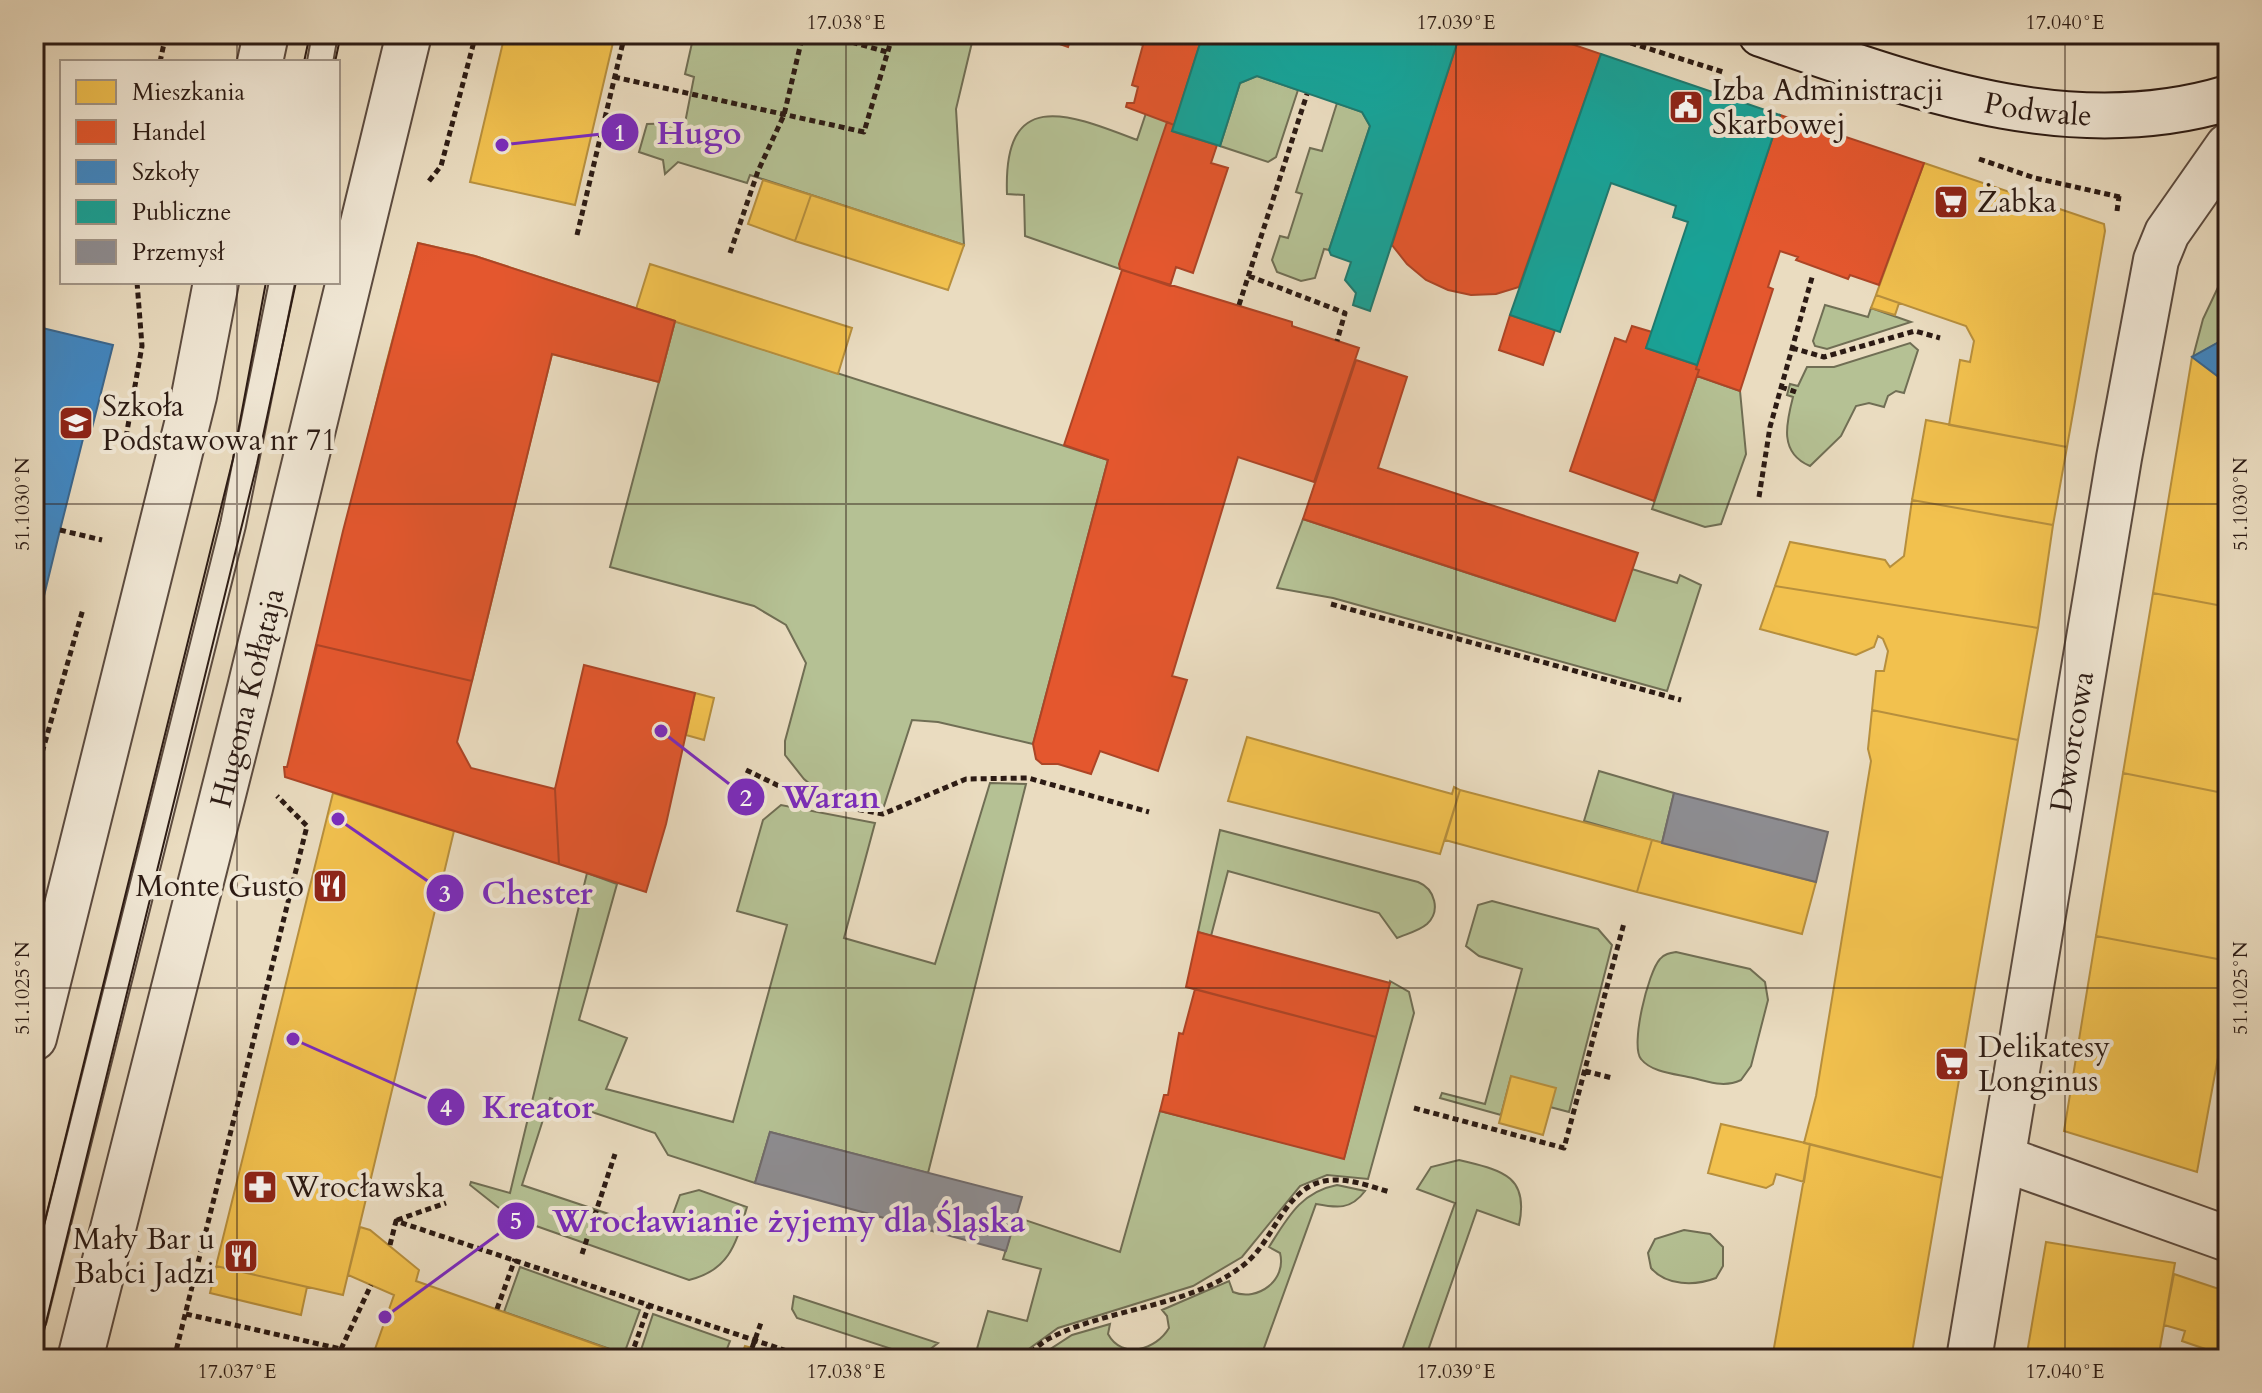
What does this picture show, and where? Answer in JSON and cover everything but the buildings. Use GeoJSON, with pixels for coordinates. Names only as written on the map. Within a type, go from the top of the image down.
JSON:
{"type":"FeatureCollection","features":[{"type":"Feature","properties":{"kind":"street"},"geometry":{"type":"LineString","coordinates":[[260,60],[266,34]]}},
{"type":"Feature","properties":{"kind":"street","name":"Hugona Kołłątaja"},"geometry":{"type":"LineString","coordinates":[[80,1359],[250,688],[409,34]]}},
{"type":"Feature","properties":{"kind":"street","name":"Podwale"},"geometry":{"type":"LineString","coordinates":[[1761,34],[1917,88],[2029,112],[2128,116],[2201,106],[2228,98]]}},
{"type":"Feature","properties":{"kind":"street","name":"Dworcowa"},"geometry":{"type":"LineString","coordinates":[[1969,1359],[2119,458],[2156,260],[2167,233],[2228,146]]}},
{"type":"Feature","properties":{"kind":"street"},"geometry":{"type":"LineString","coordinates":[[34,1038],[194,396],[216,284]]}},
{"type":"Feature","properties":{"kind":"street"},"geometry":{"type":"LineString","coordinates":[[2004,1159],[2228,1239]]}},
{"type":"Feature","properties":{"kind":"lane"},"geometry":{"type":"LineString","coordinates":[[320,60],[325,34]]}},
{"type":"Feature","properties":{"kind":"lane"},"geometry":{"type":"LineString","coordinates":[[34,1319],[233,525],[282,284]]}},
{"type":"Feature","properties":{"kind":"path"},"geometry":{"type":"LineString","coordinates":[[160,60],[166,34]]}},
{"type":"Feature","properties":{"kind":"path"},"geometry":{"type":"LineString","coordinates":[[425,187],[441,166],[476,34]]}},
{"type":"Feature","properties":{"kind":"path"},"geometry":{"type":"LineString","coordinates":[[577,235],[625,34]]}},
{"type":"Feature","properties":{"kind":"path"},"geometry":{"type":"LineString","coordinates":[[730,253],[758,171],[784,115],[803,34]]}},
{"type":"Feature","properties":{"kind":"path"},"geometry":{"type":"LineString","coordinates":[[823,34],[888,52]]}},
{"type":"Feature","properties":{"kind":"path"},"geometry":{"type":"LineString","coordinates":[[614,77],[864,132],[893,34]]}},
{"type":"Feature","properties":{"kind":"path"},"geometry":{"type":"LineString","coordinates":[[1239,305],[1307,94]]}},
{"type":"Feature","properties":{"kind":"path"},"geometry":{"type":"LineString","coordinates":[[1759,497],[1770,427],[1813,274]]}},
{"type":"Feature","properties":{"kind":"path"},"geometry":{"type":"LineString","coordinates":[[1249,276],[1345,313],[1337,341]]}},
{"type":"Feature","properties":{"kind":"path"},"geometry":{"type":"LineString","coordinates":[[123,452],[142,346],[137,284]]}},
{"type":"Feature","properties":{"kind":"path"},"geometry":{"type":"LineString","coordinates":[[1792,348],[1824,357],[1915,331],[1940,338]]}},
{"type":"Feature","properties":{"kind":"path"},"geometry":{"type":"LineString","coordinates":[[1781,387],[1796,392]]}},
{"type":"Feature","properties":{"kind":"path"},"geometry":{"type":"LineString","coordinates":[[98,555],[107,526]]}},
{"type":"Feature","properties":{"kind":"path"},"geometry":{"type":"LineString","coordinates":[[60,530],[102,540]]}},
{"type":"Feature","properties":{"kind":"path"},"geometry":{"type":"LineString","coordinates":[[34,781],[85,599]]}},
{"type":"Feature","properties":{"kind":"path"},"geometry":{"type":"LineString","coordinates":[[1331,604],[1681,700]]}},
{"type":"Feature","properties":{"kind":"path"},"geometry":{"type":"LineString","coordinates":[[746,770],[810,801],[883,814],[966,779],[1028,778],[1149,812]]}},
{"type":"Feature","properties":{"kind":"path"},"geometry":{"type":"LineString","coordinates":[[174,1359],[307,826],[273,792]]}},
{"type":"Feature","properties":{"kind":"path"},"geometry":{"type":"LineString","coordinates":[[1414,1108],[1564,1148],[1624,923]]}},
{"type":"Feature","properties":{"kind":"path"},"geometry":{"type":"LineString","coordinates":[[1585,1071],[1612,1078]]}},
{"type":"Feature","properties":{"kind":"path"},"geometry":{"type":"LineString","coordinates":[[582,1254],[615,1154]]}},
{"type":"Feature","properties":{"kind":"path"},"geometry":{"type":"LineString","coordinates":[[1023,1359],[1049,1338],[1093,1320],[1150,1308],[1227,1276],[1247,1262],[1295,1196],[1314,1184],[1335,1179],[1390,1192]]}},
{"type":"Feature","properties":{"kind":"path"},"geometry":{"type":"LineString","coordinates":[[396,1221],[446,1203]]}},
{"type":"Feature","properties":{"kind":"path"},"geometry":{"type":"LineString","coordinates":[[390,1245],[396,1221]]}},
{"type":"Feature","properties":{"kind":"path"},"geometry":{"type":"LineString","coordinates":[[396,1221],[811,1359]]}},
{"type":"Feature","properties":{"kind":"path"},"geometry":{"type":"LineString","coordinates":[[497,1309],[515,1259]]}},
{"type":"Feature","properties":{"kind":"path"},"geometry":{"type":"LineString","coordinates":[[338,1359],[371,1285]]}},
{"type":"Feature","properties":{"kind":"path"},"geometry":{"type":"LineString","coordinates":[[631,1356],[649,1305]]}},
{"type":"Feature","properties":{"kind":"path"},"geometry":{"type":"LineString","coordinates":[[186,1314],[341,1349]]}},
{"type":"Feature","properties":{"kind":"path"},"geometry":{"type":"LineString","coordinates":[[752,1348],[762,1320]]}},
{"type":"Feature","properties":{"kind":"green space"},"geometry":{"type":"Polygon","coordinates":[[[694,34],[974,34],[956,109],[964,245],[750,175],[747,183],[678,162],[665,174],[663,160],[639,152],[647,124],[685,123],[694,77],[685,74],[694,34]]]}},
{"type":"Feature","properties":{"kind":"green space"},"geometry":{"type":"Polygon","coordinates":[[[1257,76],[1298,90],[1276,157],[1268,162],[1220,146],[1240,83],[1257,76]]]}},
{"type":"Feature","properties":{"kind":"green space"},"geometry":{"type":"Polygon","coordinates":[[[1337,103],[1362,112],[1370,126],[1329,250],[1324,249],[1315,278],[1301,281],[1277,272],[1272,260],[1280,236],[1288,238],[1302,194],[1296,192],[1310,148],[1322,151],[1337,103]]]}},
{"type":"Feature","properties":{"kind":"green space"},"geometry":{"type":"Polygon","coordinates":[[[1146,113],[1168,121],[1120,269],[1025,236],[1024,195],[1007,194],[1009,160],[1016,137],[1028,123],[1044,117],[1064,117],[1137,140],[1146,113]]]}},
{"type":"Feature","properties":{"kind":"green space"},"geometry":{"type":"Polygon","coordinates":[[[2221,281],[2228,293],[2228,337],[2193,357],[2203,319],[2221,281]]]}},
{"type":"Feature","properties":{"kind":"green space"},"geometry":{"type":"Polygon","coordinates":[[[1825,305],[1868,317],[1871,308],[1911,322],[1827,349],[1815,346],[1813,341],[1825,305]]]}},
{"type":"Feature","properties":{"kind":"green space"},"geometry":{"type":"Polygon","coordinates":[[[675,321],[1108,460],[1033,744],[938,722],[912,720],[884,806],[822,794],[804,779],[785,755],[785,741],[806,663],[786,625],[754,606],[610,567],[675,321]]]}},
{"type":"Feature","properties":{"kind":"green space"},"geometry":{"type":"Polygon","coordinates":[[[1910,343],[1918,350],[1904,393],[1896,391],[1888,396],[1884,407],[1869,403],[1856,406],[1841,436],[1810,466],[1793,454],[1787,427],[1793,397],[1787,395],[1790,384],[1798,386],[1807,367],[1834,367],[1910,343]]]}},
{"type":"Feature","properties":{"kind":"green space"},"geometry":{"type":"Polygon","coordinates":[[[1697,376],[1740,391],[1746,454],[1721,524],[1705,527],[1652,509],[1697,376]]]}},
{"type":"Feature","properties":{"kind":"green space"},"geometry":{"type":"Polygon","coordinates":[[[1303,519],[1614,621],[1632,569],[1677,583],[1680,575],[1701,585],[1667,691],[1333,598],[1277,588],[1303,519]]]}},
{"type":"Feature","properties":{"kind":"green space"},"geometry":{"type":"Polygon","coordinates":[[[1599,771],[1674,793],[1662,843],[1584,821],[1599,771]]]}},
{"type":"Feature","properties":{"kind":"green space"},"geometry":{"type":"Polygon","coordinates":[[[990,783],[1026,784],[928,1173],[770,1132],[755,1183],[668,1155],[655,1133],[550,1098],[522,1185],[666,1233],[680,1195],[699,1190],[747,1207],[735,1243],[722,1262],[689,1280],[522,1221],[504,1212],[470,1185],[471,1182],[510,1193],[587,873],[617,884],[579,1020],[627,1038],[606,1089],[733,1122],[787,925],[737,911],[763,820],[781,805],[875,823],[844,938],[935,964],[990,783]]]}},
{"type":"Feature","properties":{"kind":"green space"},"geometry":{"type":"Polygon","coordinates":[[[1220,830],[1418,882],[1432,895],[1434,913],[1424,926],[1397,938],[1379,913],[1228,871],[1211,936],[1198,932],[1220,830]]]}},
{"type":"Feature","properties":{"kind":"green space"},"geometry":{"type":"Polygon","coordinates":[[[1492,901],[1598,929],[1612,945],[1569,1112],[1550,1107],[1511,1077],[1501,1115],[1440,1098],[1442,1093],[1485,1104],[1522,969],[1479,956],[1466,946],[1478,905],[1492,901]]]}},
{"type":"Feature","properties":{"kind":"green space"},"geometry":{"type":"Polygon","coordinates":[[[1676,952],[1750,969],[1765,982],[1768,1000],[1751,1066],[1741,1080],[1729,1084],[1711,1082],[1658,1070],[1641,1059],[1638,1052],[1639,1025],[1650,978],[1662,957],[1676,952]]]}},
{"type":"Feature","properties":{"kind":"green space"},"geometry":{"type":"Polygon","coordinates":[[[1390,981],[1409,992],[1414,1013],[1368,1179],[1327,1175],[1300,1186],[1242,1257],[1193,1286],[1058,1328],[1015,1359],[974,1359],[988,1311],[1027,1321],[1041,1269],[1003,1259],[1016,1217],[1120,1252],[1160,1111],[1344,1158],[1390,981]]]}},
{"type":"Feature","properties":{"kind":"green space"},"geometry":{"type":"Polygon","coordinates":[[[1459,1160],[1487,1167],[1508,1177],[1520,1195],[1519,1225],[1477,1210],[1425,1359],[1399,1359],[1455,1203],[1417,1189],[1431,1167],[1459,1160]]]}},
{"type":"Feature","properties":{"kind":"green space"},"geometry":{"type":"Polygon","coordinates":[[[1337,1185],[1365,1191],[1349,1205],[1316,1204],[1260,1359],[1077,1359],[1066,1355],[1065,1359],[1035,1359],[1072,1335],[1110,1324],[1108,1334],[1114,1342],[1122,1347],[1139,1349],[1156,1342],[1169,1328],[1167,1316],[1162,1310],[1229,1281],[1233,1292],[1252,1294],[1261,1291],[1275,1280],[1279,1272],[1280,1253],[1269,1247],[1289,1216],[1314,1193],[1337,1185]]]}},
{"type":"Feature","properties":{"kind":"green space"},"geometry":{"type":"Polygon","coordinates":[[[1684,1230],[1710,1234],[1723,1247],[1723,1266],[1716,1278],[1681,1283],[1657,1274],[1651,1268],[1648,1253],[1655,1239],[1684,1230]]]}},
{"type":"Feature","properties":{"kind":"green space"},"geometry":{"type":"Polygon","coordinates":[[[520,1267],[640,1310],[624,1354],[504,1312],[520,1267]]]}},
{"type":"Feature","properties":{"kind":"green space"},"geometry":{"type":"Polygon","coordinates":[[[794,1296],[938,1343],[919,1358],[797,1318],[792,1309],[794,1296]]]}},
{"type":"Feature","properties":{"kind":"green space"},"geometry":{"type":"Polygon","coordinates":[[[653,1314],[730,1341],[723,1359],[638,1359],[653,1314]]]}},
{"type":"Feature","properties":{"kind":"tram line"},"geometry":{"type":"LineString","coordinates":[[304,60],[310,34]]}},
{"type":"Feature","properties":{"kind":"tram line"},"geometry":{"type":"LineString","coordinates":[[335,60],[341,34]]}},
{"type":"Feature","properties":{"kind":"tram line"},"geometry":{"type":"LineString","coordinates":[[34,1265],[233,459],[266,284]]}},
{"type":"Feature","properties":{"kind":"tram line"},"geometry":{"type":"LineString","coordinates":[[37,1359],[257,464],[296,284]]}},
{"type":"Feature","properties":{"kind":"place","name":"Izba Administracji Skarbowej"},"geometry":{"type":"Point","coordinates":[1686,107]}},
{"type":"Feature","properties":{"kind":"place","name":"Hugo"},"geometry":{"type":"Point","coordinates":[502,145]}},
{"type":"Feature","properties":{"kind":"place","name":"Żabka"},"geometry":{"type":"Point","coordinates":[1951,202]}},
{"type":"Feature","properties":{"kind":"place","name":"Szkoła Podstawowa nr 71"},"geometry":{"type":"Point","coordinates":[76,423]}},
{"type":"Feature","properties":{"kind":"place","name":"Waran"},"geometry":{"type":"Point","coordinates":[661,731]}},
{"type":"Feature","properties":{"kind":"place","name":"Chester"},"geometry":{"type":"Point","coordinates":[338,819]}},
{"type":"Feature","properties":{"kind":"place","name":"Monte Gusto"},"geometry":{"type":"Point","coordinates":[330,886]}},
{"type":"Feature","properties":{"kind":"place","name":"Kreator"},"geometry":{"type":"Point","coordinates":[293,1039]}},
{"type":"Feature","properties":{"kind":"place","name":"Delikatesy Longinus"},"geometry":{"type":"Point","coordinates":[1952,1064]}},
{"type":"Feature","properties":{"kind":"place","name":"Wrocławska"},"geometry":{"type":"Point","coordinates":[260,1187]}},
{"type":"Feature","properties":{"kind":"place","name":"Mały Bar u Babci Jadzi"},"geometry":{"type":"Point","coordinates":[241,1256]}},
{"type":"Feature","properties":{"kind":"place","name":"Wrocławianie żyjemy dla Śląska"},"geometry":{"type":"Point","coordinates":[385,1317]}}]}
